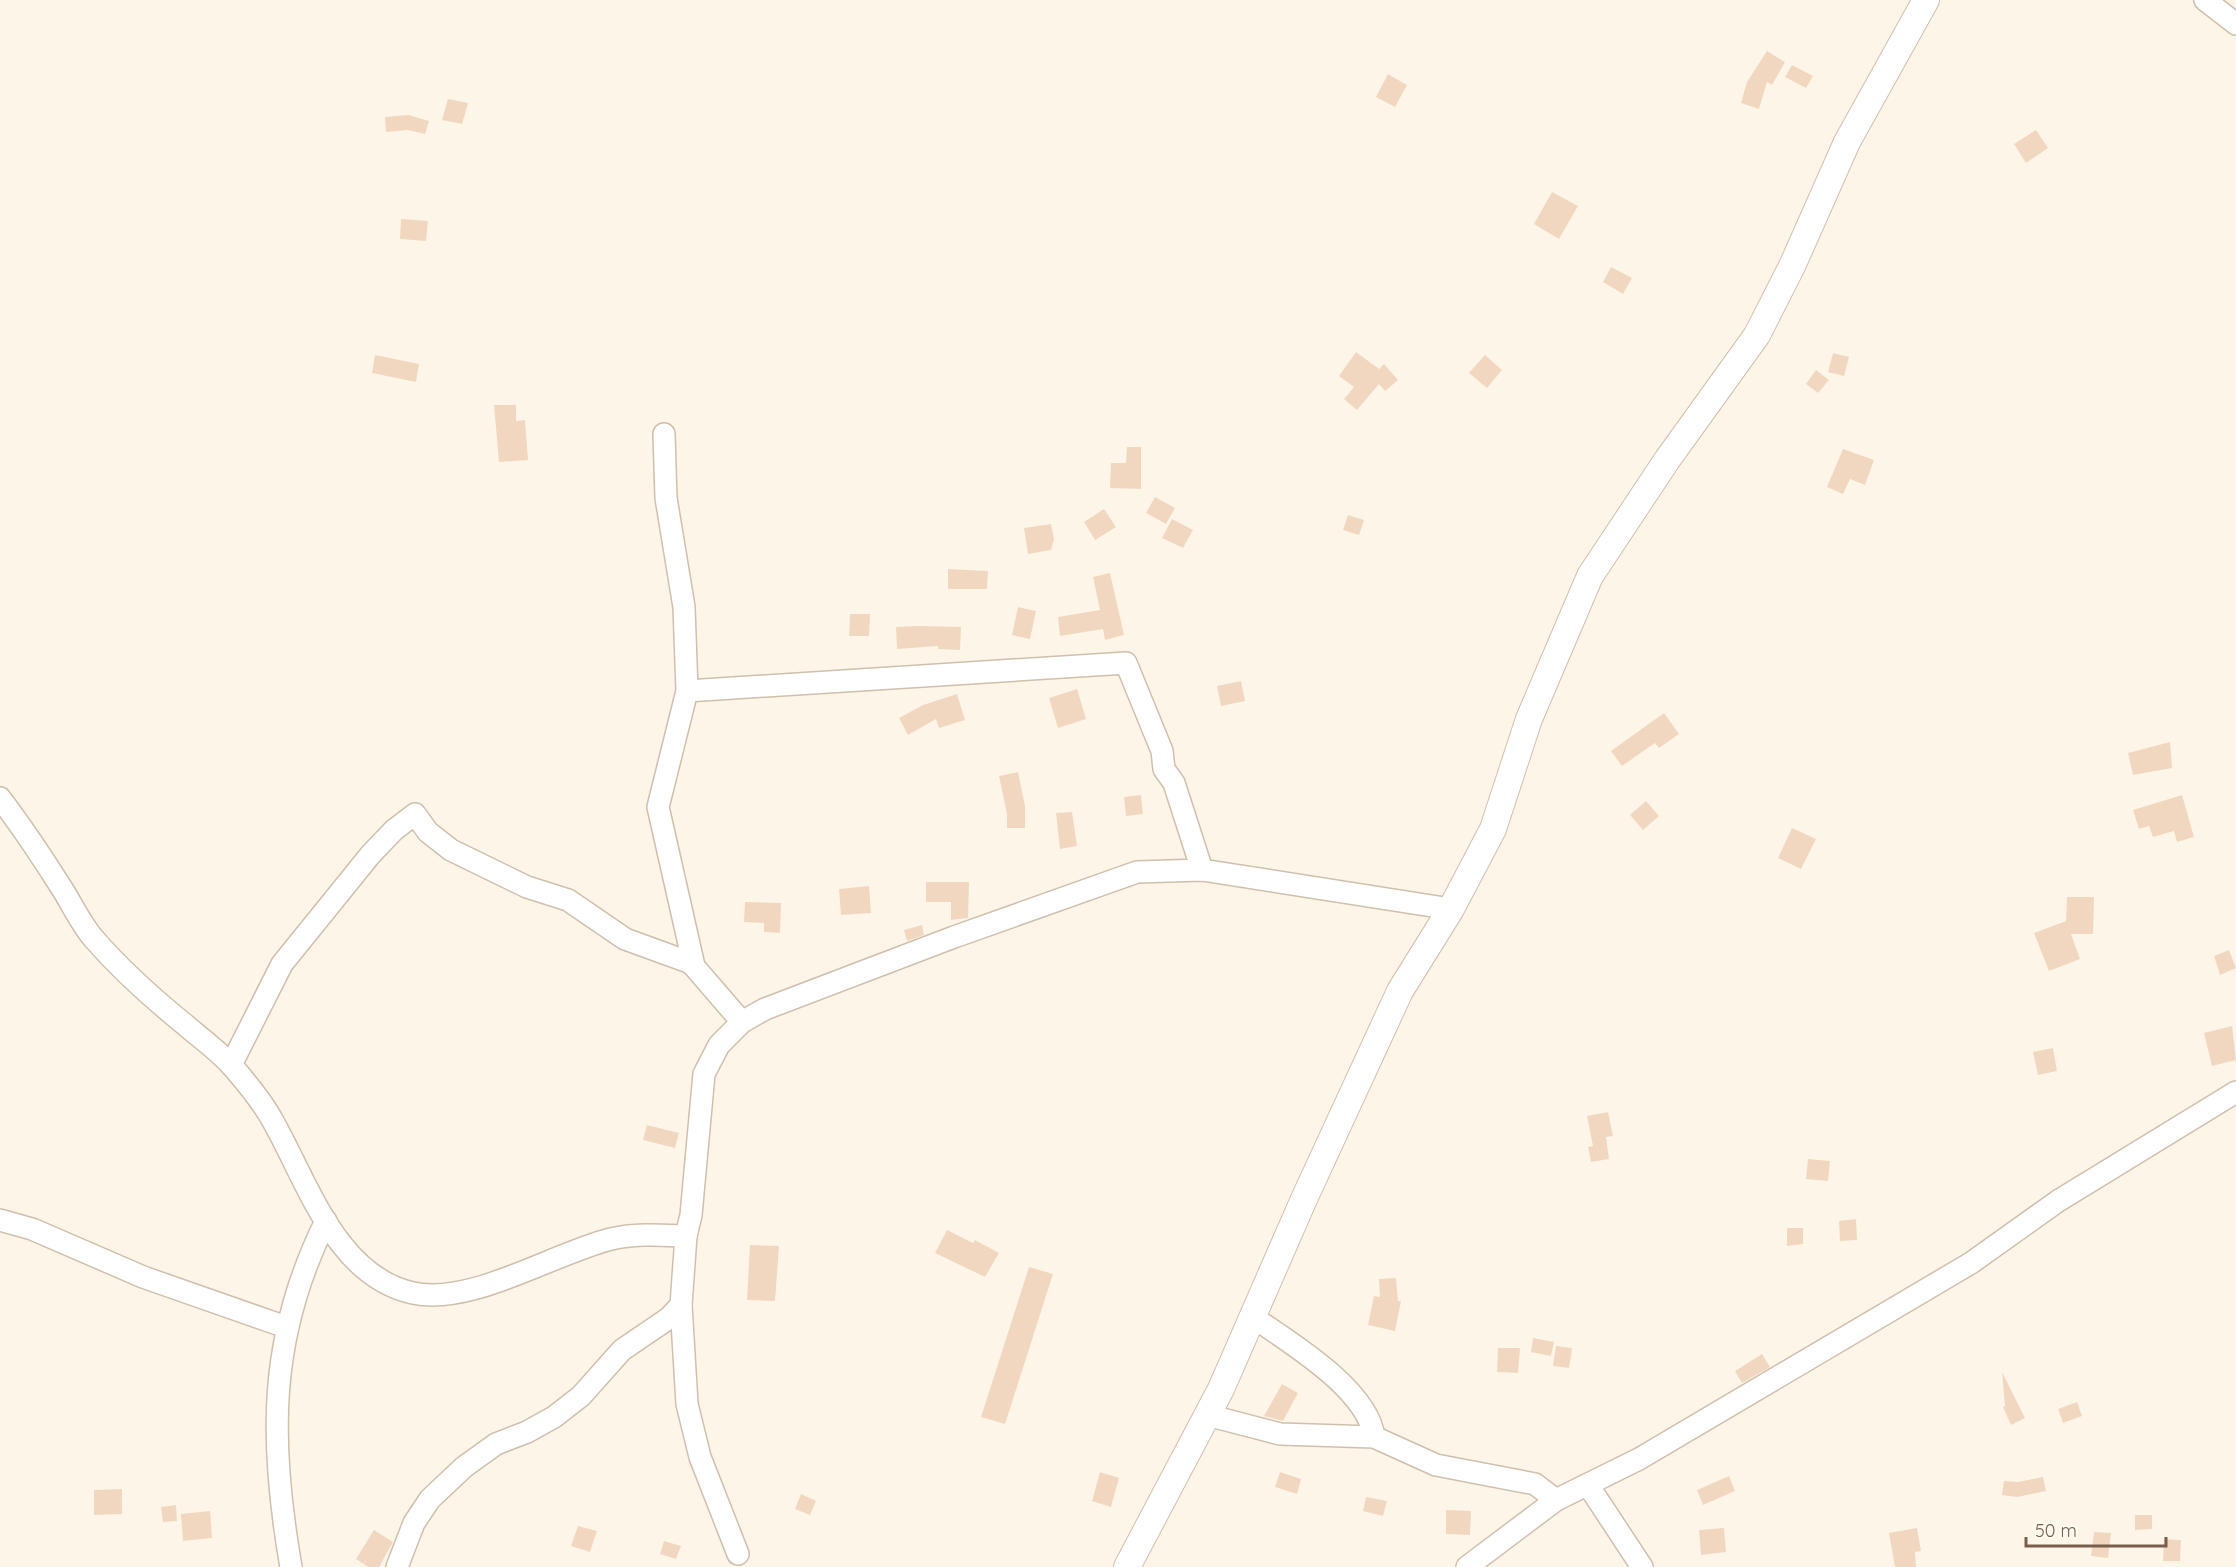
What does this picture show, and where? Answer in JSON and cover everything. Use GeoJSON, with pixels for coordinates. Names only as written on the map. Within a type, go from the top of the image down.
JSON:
{"type":"FeatureCollection","features":[{"type":"Feature","properties":{"kind":"street"},"geometry":{"type":"LineString","coordinates":[[1127,1567],[1207,1415],[1400,991],[1451,909],[1493,829],[1529,719],[1590,576],[1667,460],[1757,335],[1793,264],[1848,142],[1926,0]]}},
{"type":"Feature","properties":{"kind":"street"},"geometry":{"type":"LineString","coordinates":[[2205,0],[2236,24]]}},
{"type":"Feature","properties":{"kind":"street"},"geometry":{"type":"LineString","coordinates":[[664,434],[666,498],[684,607],[687,691],[658,807],[694,966]]}},
{"type":"Feature","properties":{"kind":"street"},"geometry":{"type":"LineString","coordinates":[[687,691],[1126,663],[1162,751],[1164,769],[1174,783],[1202,870]]}},
{"type":"Feature","properties":{"kind":"street"},"geometry":{"type":"LineString","coordinates":[[0,798],[26,831],[93,937],[137,984],[231,1065],[269,1113],[311,1200],[366,1271],[389,1285],[414,1293],[443,1294],[496,1282],[579,1249],[612,1239],[650,1234],[686,1236]]}},
{"type":"Feature","properties":{"kind":"street"},"geometry":{"type":"LineString","coordinates":[[231,1065],[282,964],[371,854],[394,830],[415,814],[428,832],[451,850],[527,887],[568,900],[625,939],[694,966],[742,1022]]}},
{"type":"Feature","properties":{"kind":"street"},"geometry":{"type":"LineString","coordinates":[[738,1554],[700,1457],[687,1404],[681,1305],[686,1236],[691,1215],[704,1074],[719,1046],[742,1022],[765,1009],[1137,872],[1202,870],[1451,909]]}},
{"type":"Feature","properties":{"kind":"street"},"geometry":{"type":"LineString","coordinates":[[1467,1567],[1556,1500],[1639,1459],[1971,1263],[2058,1201],[2236,1092]]}},
{"type":"Feature","properties":{"kind":"street"},"geometry":{"type":"LineString","coordinates":[[0,1220],[32,1230],[142,1277],[286,1327]]}},
{"type":"Feature","properties":{"kind":"street"},"geometry":{"type":"LineString","coordinates":[[291,1567],[284,1527],[278,1454],[277,1389],[286,1327],[306,1262],[326,1221]]}},
{"type":"Feature","properties":{"kind":"street"},"geometry":{"type":"LineString","coordinates":[[397,1567],[414,1523],[430,1499],[464,1467],[496,1444],[554,1418],[581,1396],[622,1350],[669,1318],[681,1305]]}},
{"type":"Feature","properties":{"kind":"street"},"geometry":{"type":"LineString","coordinates":[[1253,1317],[1340,1379],[1373,1425],[1374,1437]]}},
{"type":"Feature","properties":{"kind":"street"},"geometry":{"type":"LineString","coordinates":[[1207,1415],[1280,1434],[1374,1437],[1436,1465],[1535,1484],[1556,1500]]}},
{"type":"Feature","properties":{"kind":"street"},"geometry":{"type":"LineString","coordinates":[[1588,1485],[1642,1567]]}},
{"type":"Feature","properties":{"kind":"building"},"geometry":{"type":"Polygon","coordinates":[[[1767,51],[1785,62],[1772,85],[1767,82],[1759,109],[1741,103],[1747,82],[1767,51]]]}},
{"type":"Feature","properties":{"kind":"building"},"geometry":{"type":"Polygon","coordinates":[[[1792,65],[1813,76],[1806,88],[1785,77],[1792,65]]]}},
{"type":"Feature","properties":{"kind":"building"},"geometry":{"type":"Polygon","coordinates":[[[1388,74],[1407,85],[1395,107],[1376,97],[1388,74]]]}},
{"type":"Feature","properties":{"kind":"building"},"geometry":{"type":"Polygon","coordinates":[[[448,99],[468,103],[462,124],[442,120],[448,99]]]}},
{"type":"Feature","properties":{"kind":"building"},"geometry":{"type":"Polygon","coordinates":[[[409,115],[429,121],[425,134],[408,130],[386,132],[385,117],[409,115]]]}},
{"type":"Feature","properties":{"kind":"building"},"geometry":{"type":"Polygon","coordinates":[[[2036,130],[2048,148],[2026,163],[2014,144],[2036,130]]]}},
{"type":"Feature","properties":{"kind":"building"},"geometry":{"type":"Polygon","coordinates":[[[1552,192],[1578,206],[1559,239],[1534,224],[1552,192]]]}},
{"type":"Feature","properties":{"kind":"building"},"geometry":{"type":"Polygon","coordinates":[[[401,219],[428,221],[426,241],[400,239],[401,219]]]}},
{"type":"Feature","properties":{"kind":"building"},"geometry":{"type":"Polygon","coordinates":[[[1611,267],[1632,278],[1623,294],[1603,282],[1611,267]]]}},
{"type":"Feature","properties":{"kind":"building"},"geometry":{"type":"Polygon","coordinates":[[[1356,352],[1379,369],[1384,364],[1398,380],[1385,391],[1379,384],[1357,410],[1344,399],[1354,387],[1339,376],[1356,352]]]}},
{"type":"Feature","properties":{"kind":"building"},"geometry":{"type":"Polygon","coordinates":[[[1833,353],[1849,357],[1844,376],[1828,372],[1833,353]]]}},
{"type":"Feature","properties":{"kind":"building"},"geometry":{"type":"Polygon","coordinates":[[[375,355],[419,364],[416,382],[372,373],[375,355]]]}},
{"type":"Feature","properties":{"kind":"building"},"geometry":{"type":"Polygon","coordinates":[[[1485,355],[1502,370],[1487,388],[1469,373],[1485,355]]]}},
{"type":"Feature","properties":{"kind":"building"},"geometry":{"type":"Polygon","coordinates":[[[1816,370],[1829,380],[1818,393],[1806,384],[1816,370]]]}},
{"type":"Feature","properties":{"kind":"building"},"geometry":{"type":"Polygon","coordinates":[[[494,405],[516,405],[516,421],[525,420],[528,460],[499,462],[494,405]]]}},
{"type":"Feature","properties":{"kind":"building"},"geometry":{"type":"Polygon","coordinates":[[[1127,447],[1141,447],[1141,489],[1110,488],[1111,463],[1126,463],[1127,447]]]}},
{"type":"Feature","properties":{"kind":"building"},"geometry":{"type":"Polygon","coordinates":[[[1843,449],[1874,460],[1865,485],[1850,479],[1843,494],[1827,487],[1843,449]]]}},
{"type":"Feature","properties":{"kind":"building"},"geometry":{"type":"Polygon","coordinates":[[[1155,497],[1175,508],[1166,524],[1146,513],[1155,497]]]}},
{"type":"Feature","properties":{"kind":"building"},"geometry":{"type":"Polygon","coordinates":[[[1104,509],[1116,527],[1095,540],[1084,522],[1104,509]]]}},
{"type":"Feature","properties":{"kind":"building"},"geometry":{"type":"Polygon","coordinates":[[[1348,515],[1364,520],[1359,535],[1343,530],[1348,515]]]}},
{"type":"Feature","properties":{"kind":"building"},"geometry":{"type":"Polygon","coordinates":[[[1172,519],[1193,530],[1183,548],[1162,538],[1172,519]]]}},
{"type":"Feature","properties":{"kind":"building"},"geometry":{"type":"Polygon","coordinates":[[[1051,524],[1054,539],[1051,550],[1028,554],[1024,528],[1051,524]]]}},
{"type":"Feature","properties":{"kind":"building"},"geometry":{"type":"Polygon","coordinates":[[[948,569],[988,571],[987,589],[948,589],[948,569]]]}},
{"type":"Feature","properties":{"kind":"building"},"geometry":{"type":"Polygon","coordinates":[[[1110,573],[1124,635],[1105,640],[1103,629],[1060,636],[1058,617],[1100,610],[1093,577],[1110,573]]]}},
{"type":"Feature","properties":{"kind":"building"},"geometry":{"type":"Polygon","coordinates":[[[1018,607],[1036,611],[1030,639],[1012,635],[1018,607]]]}},
{"type":"Feature","properties":{"kind":"building"},"geometry":{"type":"Polygon","coordinates":[[[850,614],[870,614],[869,636],[849,636],[850,614]]]}},
{"type":"Feature","properties":{"kind":"building"},"geometry":{"type":"Polygon","coordinates":[[[896,627],[961,627],[960,650],[938,649],[938,646],[897,649],[896,627]]]}},
{"type":"Feature","properties":{"kind":"building"},"geometry":{"type":"Polygon","coordinates":[[[1241,681],[1245,701],[1221,706],[1217,686],[1241,681]]]}},
{"type":"Feature","properties":{"kind":"building"},"geometry":{"type":"Polygon","coordinates":[[[1077,689],[1086,719],[1058,728],[1049,698],[1077,689]]]}},
{"type":"Feature","properties":{"kind":"building"},"geometry":{"type":"Polygon","coordinates":[[[957,694],[965,720],[939,728],[936,719],[908,735],[899,718],[923,705],[957,694]]]}},
{"type":"Feature","properties":{"kind":"building"},"geometry":{"type":"Polygon","coordinates":[[[1664,713],[1679,734],[1659,748],[1655,743],[1622,766],[1611,751],[1664,713]]]}},
{"type":"Feature","properties":{"kind":"building"},"geometry":{"type":"Polygon","coordinates":[[[2170,742],[2172,768],[2133,775],[2128,753],[2170,742]]]}},
{"type":"Feature","properties":{"kind":"building"},"geometry":{"type":"Polygon","coordinates":[[[1018,772],[1025,806],[1025,828],[1007,828],[1007,814],[999,776],[1018,772]]]}},
{"type":"Feature","properties":{"kind":"building"},"geometry":{"type":"Polygon","coordinates":[[[1141,795],[1143,814],[1126,816],[1124,797],[1141,795]]]}},
{"type":"Feature","properties":{"kind":"building"},"geometry":{"type":"Polygon","coordinates":[[[2182,795],[2194,837],[2177,842],[2174,831],[2153,837],[2149,826],[2139,829],[2133,810],[2182,795]]]}},
{"type":"Feature","properties":{"kind":"building"},"geometry":{"type":"Polygon","coordinates":[[[1646,801],[1659,816],[1643,830],[1630,815],[1646,801]]]}},
{"type":"Feature","properties":{"kind":"building"},"geometry":{"type":"Polygon","coordinates":[[[1072,812],[1077,846],[1060,849],[1056,813],[1072,812]]]}},
{"type":"Feature","properties":{"kind":"building"},"geometry":{"type":"Polygon","coordinates":[[[1792,828],[1816,839],[1801,869],[1778,858],[1792,828]]]}},
{"type":"Feature","properties":{"kind":"building"},"geometry":{"type":"Polygon","coordinates":[[[926,882],[969,882],[968,918],[951,920],[951,902],[926,902],[926,882]]]}},
{"type":"Feature","properties":{"kind":"building"},"geometry":{"type":"Polygon","coordinates":[[[869,886],[871,913],[841,915],[839,889],[869,886]]]}},
{"type":"Feature","properties":{"kind":"building"},"geometry":{"type":"Polygon","coordinates":[[[2067,897],[2094,897],[2093,934],[2071,934],[2080,959],[2049,971],[2034,933],[2066,921],[2067,897]]]}},
{"type":"Feature","properties":{"kind":"building"},"geometry":{"type":"Polygon","coordinates":[[[745,902],[781,903],[780,933],[764,932],[764,923],[744,922],[745,902]]]}},
{"type":"Feature","properties":{"kind":"building"},"geometry":{"type":"Polygon","coordinates":[[[922,925],[924,935],[907,941],[904,930],[922,925]]]}},
{"type":"Feature","properties":{"kind":"building"},"geometry":{"type":"Polygon","coordinates":[[[2229,950],[2236,968],[2220,975],[2214,956],[2229,950]]]}},
{"type":"Feature","properties":{"kind":"building"},"geometry":{"type":"Polygon","coordinates":[[[2232,1026],[2236,1060],[2212,1066],[2204,1033],[2232,1026]]]}},
{"type":"Feature","properties":{"kind":"building"},"geometry":{"type":"Polygon","coordinates":[[[2053,1048],[2057,1071],[2038,1075],[2033,1052],[2053,1048]]]}},
{"type":"Feature","properties":{"kind":"building"},"geometry":{"type":"Polygon","coordinates":[[[1608,1112],[1613,1136],[1606,1137],[1609,1159],[1591,1162],[1588,1147],[1593,1146],[1587,1116],[1608,1112]]]}},
{"type":"Feature","properties":{"kind":"building"},"geometry":{"type":"Polygon","coordinates":[[[647,1125],[679,1133],[675,1148],[643,1140],[647,1125]]]}},
{"type":"Feature","properties":{"kind":"building"},"geometry":{"type":"Polygon","coordinates":[[[1808,1159],[1830,1161],[1828,1181],[1806,1179],[1808,1159]]]}},
{"type":"Feature","properties":{"kind":"building"},"geometry":{"type":"Polygon","coordinates":[[[1856,1219],[1857,1240],[1840,1241],[1839,1221],[1856,1219]]]}},
{"type":"Feature","properties":{"kind":"building"},"geometry":{"type":"Polygon","coordinates":[[[1787,1228],[1803,1228],[1803,1244],[1787,1246],[1787,1228]]]}},
{"type":"Feature","properties":{"kind":"building"},"geometry":{"type":"Polygon","coordinates":[[[947,1230],[973,1243],[975,1240],[999,1253],[985,1277],[935,1253],[947,1230]]]}},
{"type":"Feature","properties":{"kind":"building"},"geometry":{"type":"Polygon","coordinates":[[[750,1245],[779,1246],[775,1301],[747,1300],[750,1245]]]}},
{"type":"Feature","properties":{"kind":"building"},"geometry":{"type":"Polygon","coordinates":[[[1029,1267],[1053,1274],[1005,1424],[981,1417],[1029,1267]]]}},
{"type":"Feature","properties":{"kind":"building"},"geometry":{"type":"Polygon","coordinates":[[[1396,1278],[1398,1301],[1401,1301],[1395,1331],[1368,1325],[1374,1296],[1380,1297],[1379,1279],[1396,1278]]]}},
{"type":"Feature","properties":{"kind":"building"},"geometry":{"type":"Polygon","coordinates":[[[1533,1338],[1554,1342],[1551,1356],[1531,1352],[1533,1338]]]}},
{"type":"Feature","properties":{"kind":"building"},"geometry":{"type":"Polygon","coordinates":[[[1556,1346],[1572,1348],[1569,1368],[1553,1366],[1556,1346]]]}},
{"type":"Feature","properties":{"kind":"building"},"geometry":{"type":"Polygon","coordinates":[[[1498,1348],[1520,1348],[1518,1373],[1497,1372],[1498,1348]]]}},
{"type":"Feature","properties":{"kind":"building"},"geometry":{"type":"Polygon","coordinates":[[[1762,1354],[1770,1367],[1742,1383],[1735,1371],[1762,1354]]]}},
{"type":"Feature","properties":{"kind":"building"},"geometry":{"type":"Polygon","coordinates":[[[2002,1372],[2025,1418],[2011,1425],[2003,1407],[2005,1406],[2002,1372]]]}},
{"type":"Feature","properties":{"kind":"building"},"geometry":{"type":"Polygon","coordinates":[[[1282,1384],[1298,1393],[1283,1421],[1264,1416],[1282,1384]]]}},
{"type":"Feature","properties":{"kind":"building"},"geometry":{"type":"Polygon","coordinates":[[[2077,1402],[2082,1416],[2063,1423],[2058,1409],[2077,1402]]]}},
{"type":"Feature","properties":{"kind":"building"},"geometry":{"type":"Polygon","coordinates":[[[1100,1472],[1119,1478],[1111,1507],[1092,1501],[1100,1472]]]}},
{"type":"Feature","properties":{"kind":"building"},"geometry":{"type":"Polygon","coordinates":[[[1280,1472],[1301,1479],[1297,1494],[1275,1487],[1280,1472]]]}},
{"type":"Feature","properties":{"kind":"building"},"geometry":{"type":"Polygon","coordinates":[[[1729,1476],[1735,1491],[1703,1505],[1697,1490],[1729,1476]]]}},
{"type":"Feature","properties":{"kind":"building"},"geometry":{"type":"Polygon","coordinates":[[[2043,1477],[2046,1491],[2017,1497],[2002,1495],[2004,1481],[2018,1482],[2043,1477]]]}},
{"type":"Feature","properties":{"kind":"building"},"geometry":{"type":"Polygon","coordinates":[[[122,1489],[122,1514],[94,1515],[94,1490],[122,1489]]]}},
{"type":"Feature","properties":{"kind":"building"},"geometry":{"type":"Polygon","coordinates":[[[801,1494],[816,1501],[810,1515],[795,1509],[801,1494]]]}},
{"type":"Feature","properties":{"kind":"building"},"geometry":{"type":"Polygon","coordinates":[[[1366,1497],[1387,1501],[1383,1516],[1363,1511],[1366,1497]]]}},
{"type":"Feature","properties":{"kind":"building"},"geometry":{"type":"Polygon","coordinates":[[[176,1505],[177,1521],[163,1522],[161,1507],[176,1505]]]}},
{"type":"Feature","properties":{"kind":"building"},"geometry":{"type":"Polygon","coordinates":[[[1446,1510],[1471,1511],[1470,1535],[1446,1534],[1446,1510]]]}},
{"type":"Feature","properties":{"kind":"building"},"geometry":{"type":"Polygon","coordinates":[[[210,1511],[212,1538],[183,1541],[181,1514],[210,1511]]]}},
{"type":"Feature","properties":{"kind":"building"},"geometry":{"type":"Polygon","coordinates":[[[2135,1515],[2152,1515],[2152,1529],[2135,1530],[2135,1515]]]}},
{"type":"Feature","properties":{"kind":"building"},"geometry":{"type":"Polygon","coordinates":[[[578,1526],[597,1531],[590,1552],[571,1546],[578,1526]]]}},
{"type":"Feature","properties":{"kind":"building"},"geometry":{"type":"Polygon","coordinates":[[[1724,1528],[1726,1552],[1701,1555],[1699,1530],[1724,1528]]]}},
{"type":"Feature","properties":{"kind":"building"},"geometry":{"type":"Polygon","coordinates":[[[1917,1528],[1921,1551],[1915,1552],[1916,1567],[1895,1567],[1889,1533],[1917,1528]]]}},
{"type":"Feature","properties":{"kind":"building"},"geometry":{"type":"Polygon","coordinates":[[[374,1530],[393,1542],[379,1567],[368,1567],[356,1559],[374,1530]]]}},
{"type":"Feature","properties":{"kind":"building"},"geometry":{"type":"Polygon","coordinates":[[[2094,1532],[2111,1533],[2108,1558],[2091,1556],[2094,1532]]]}},
{"type":"Feature","properties":{"kind":"building"},"geometry":{"type":"Polygon","coordinates":[[[2164,1539],[2181,1540],[2180,1561],[2163,1561],[2164,1539]]]}},
{"type":"Feature","properties":{"kind":"building"},"geometry":{"type":"Polygon","coordinates":[[[664,1541],[681,1546],[676,1559],[660,1554],[664,1541]]]}}]}
